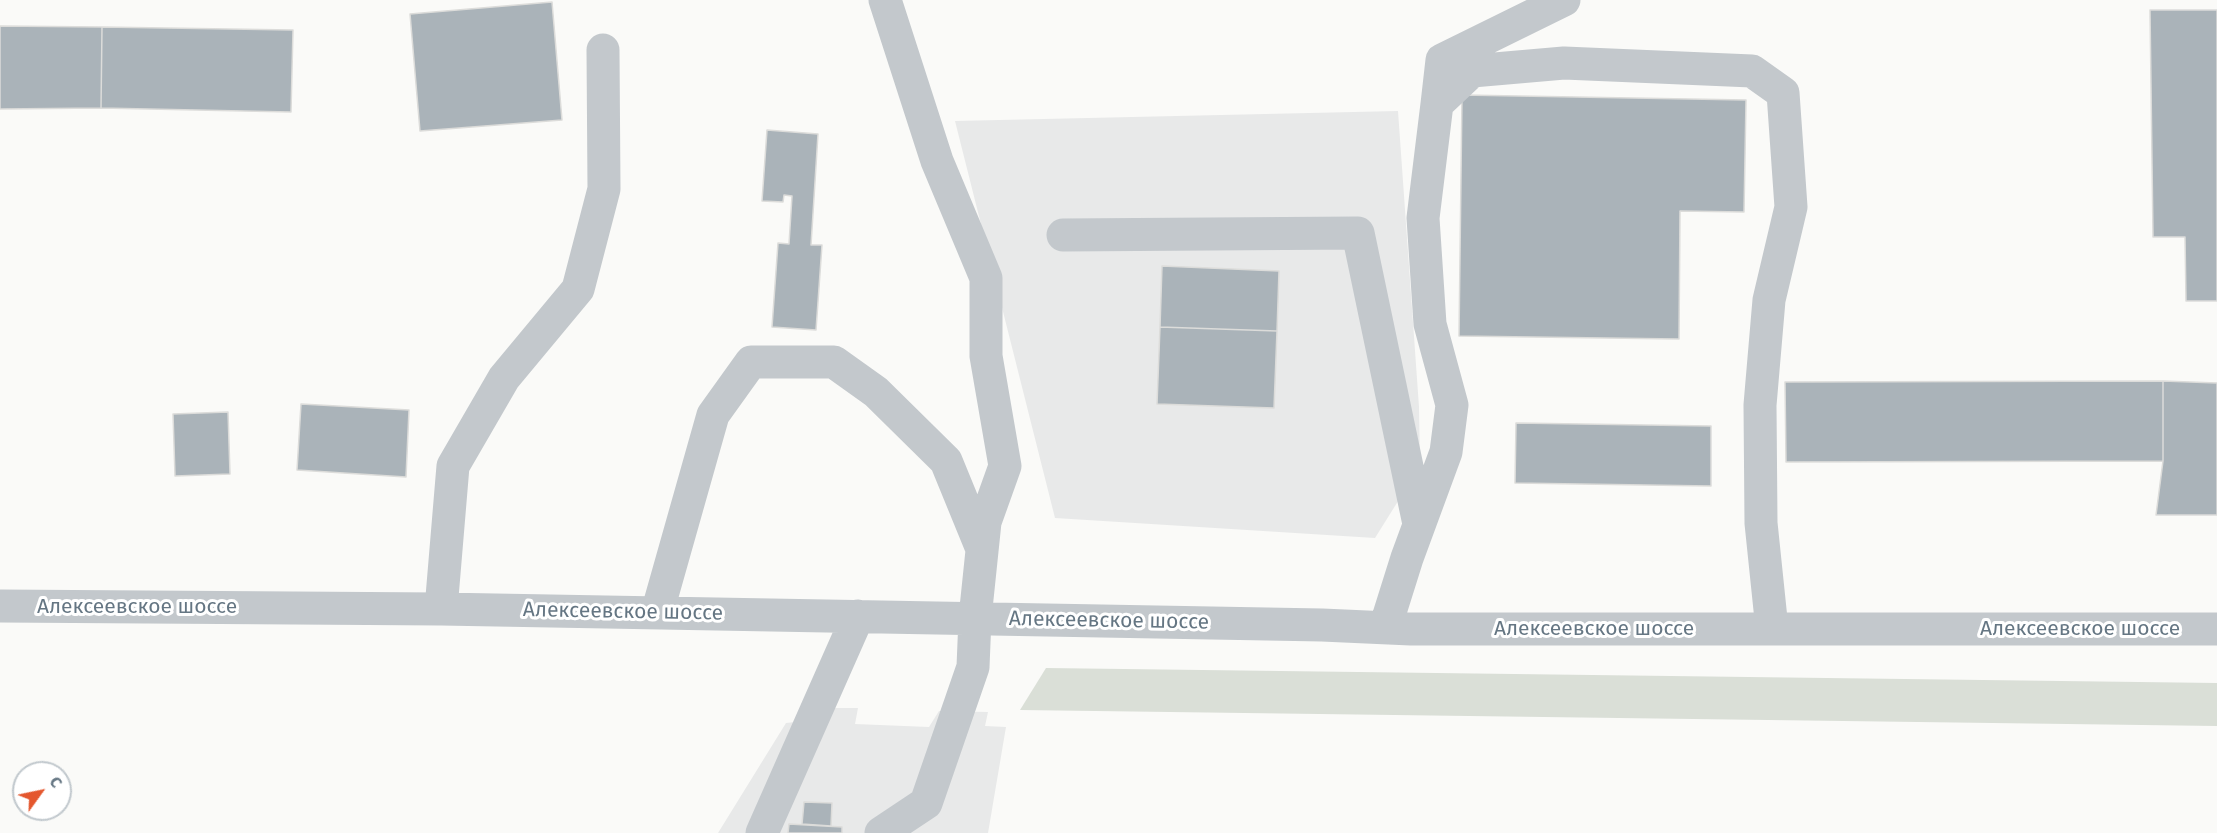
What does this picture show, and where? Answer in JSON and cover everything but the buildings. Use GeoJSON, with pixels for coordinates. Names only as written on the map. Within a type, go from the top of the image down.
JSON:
{"type":"FeatureCollection","features":[{"type":"Feature","properties":{"kind":"street"},"geometry":{"type":"LineString","coordinates":[[881,833],[926,803],[973,667],[975,618],[985,522],[1005,466],[986,356],[986,278],[937,161],[885,0]]}},
{"type":"Feature","properties":{"kind":"street"},"geometry":{"type":"LineString","coordinates":[[1385,628],[1419,524],[1446,452],[1452,405],[1430,324],[1423,218],[1442,60],[1564,0]]}},
{"type":"Feature","properties":{"kind":"street"},"geometry":{"type":"LineString","coordinates":[[441,609],[453,466],[504,378],[578,290],[604,189],[603,50]]}},
{"type":"Feature","properties":{"kind":"street"},"geometry":{"type":"LineString","coordinates":[[1437,104],[1472,70],[1564,63],[1752,71],[1782,93],[1791,207],[1769,300],[1760,405],[1761,523],[1772,629]]}},
{"type":"Feature","properties":{"kind":"street"},"geometry":{"type":"LineString","coordinates":[[1063,235],[1358,233],[1419,524]]}},
{"type":"Feature","properties":{"kind":"street"},"geometry":{"type":"LineString","coordinates":[[657,613],[713,415],[751,362],[834,362],[876,392],[946,461],[982,549]]}},
{"type":"Feature","properties":{"kind":"street","name":"Алексеевское шоссе"},"geometry":{"type":"LineString","coordinates":[[0,606],[441,609],[1385,628],[2217,629]]}},
{"type":"Feature","properties":{"kind":"street"},"geometry":{"type":"LineString","coordinates":[[762,833],[858,616]]}},
{"type":"Feature","properties":{"kind":"shaded area"},"geometry":{"type":"Polygon","coordinates":[[[1398,111],[1419,407],[1420,466],[1375,538],[1055,518],[955,121],[1398,111]]]}},
{"type":"Feature","properties":{"kind":"shaded area"},"geometry":{"type":"Polygon","coordinates":[[[1046,668],[2217,683],[2217,726],[1020,710],[1046,668]]]}},
{"type":"Feature","properties":{"kind":"shaded area"},"geometry":{"type":"Polygon","coordinates":[[[804,708],[858,708],[855,724],[929,727],[939,711],[988,712],[985,726],[1006,727],[988,833],[718,833],[786,723],[795,722],[804,708]]]}}]}
